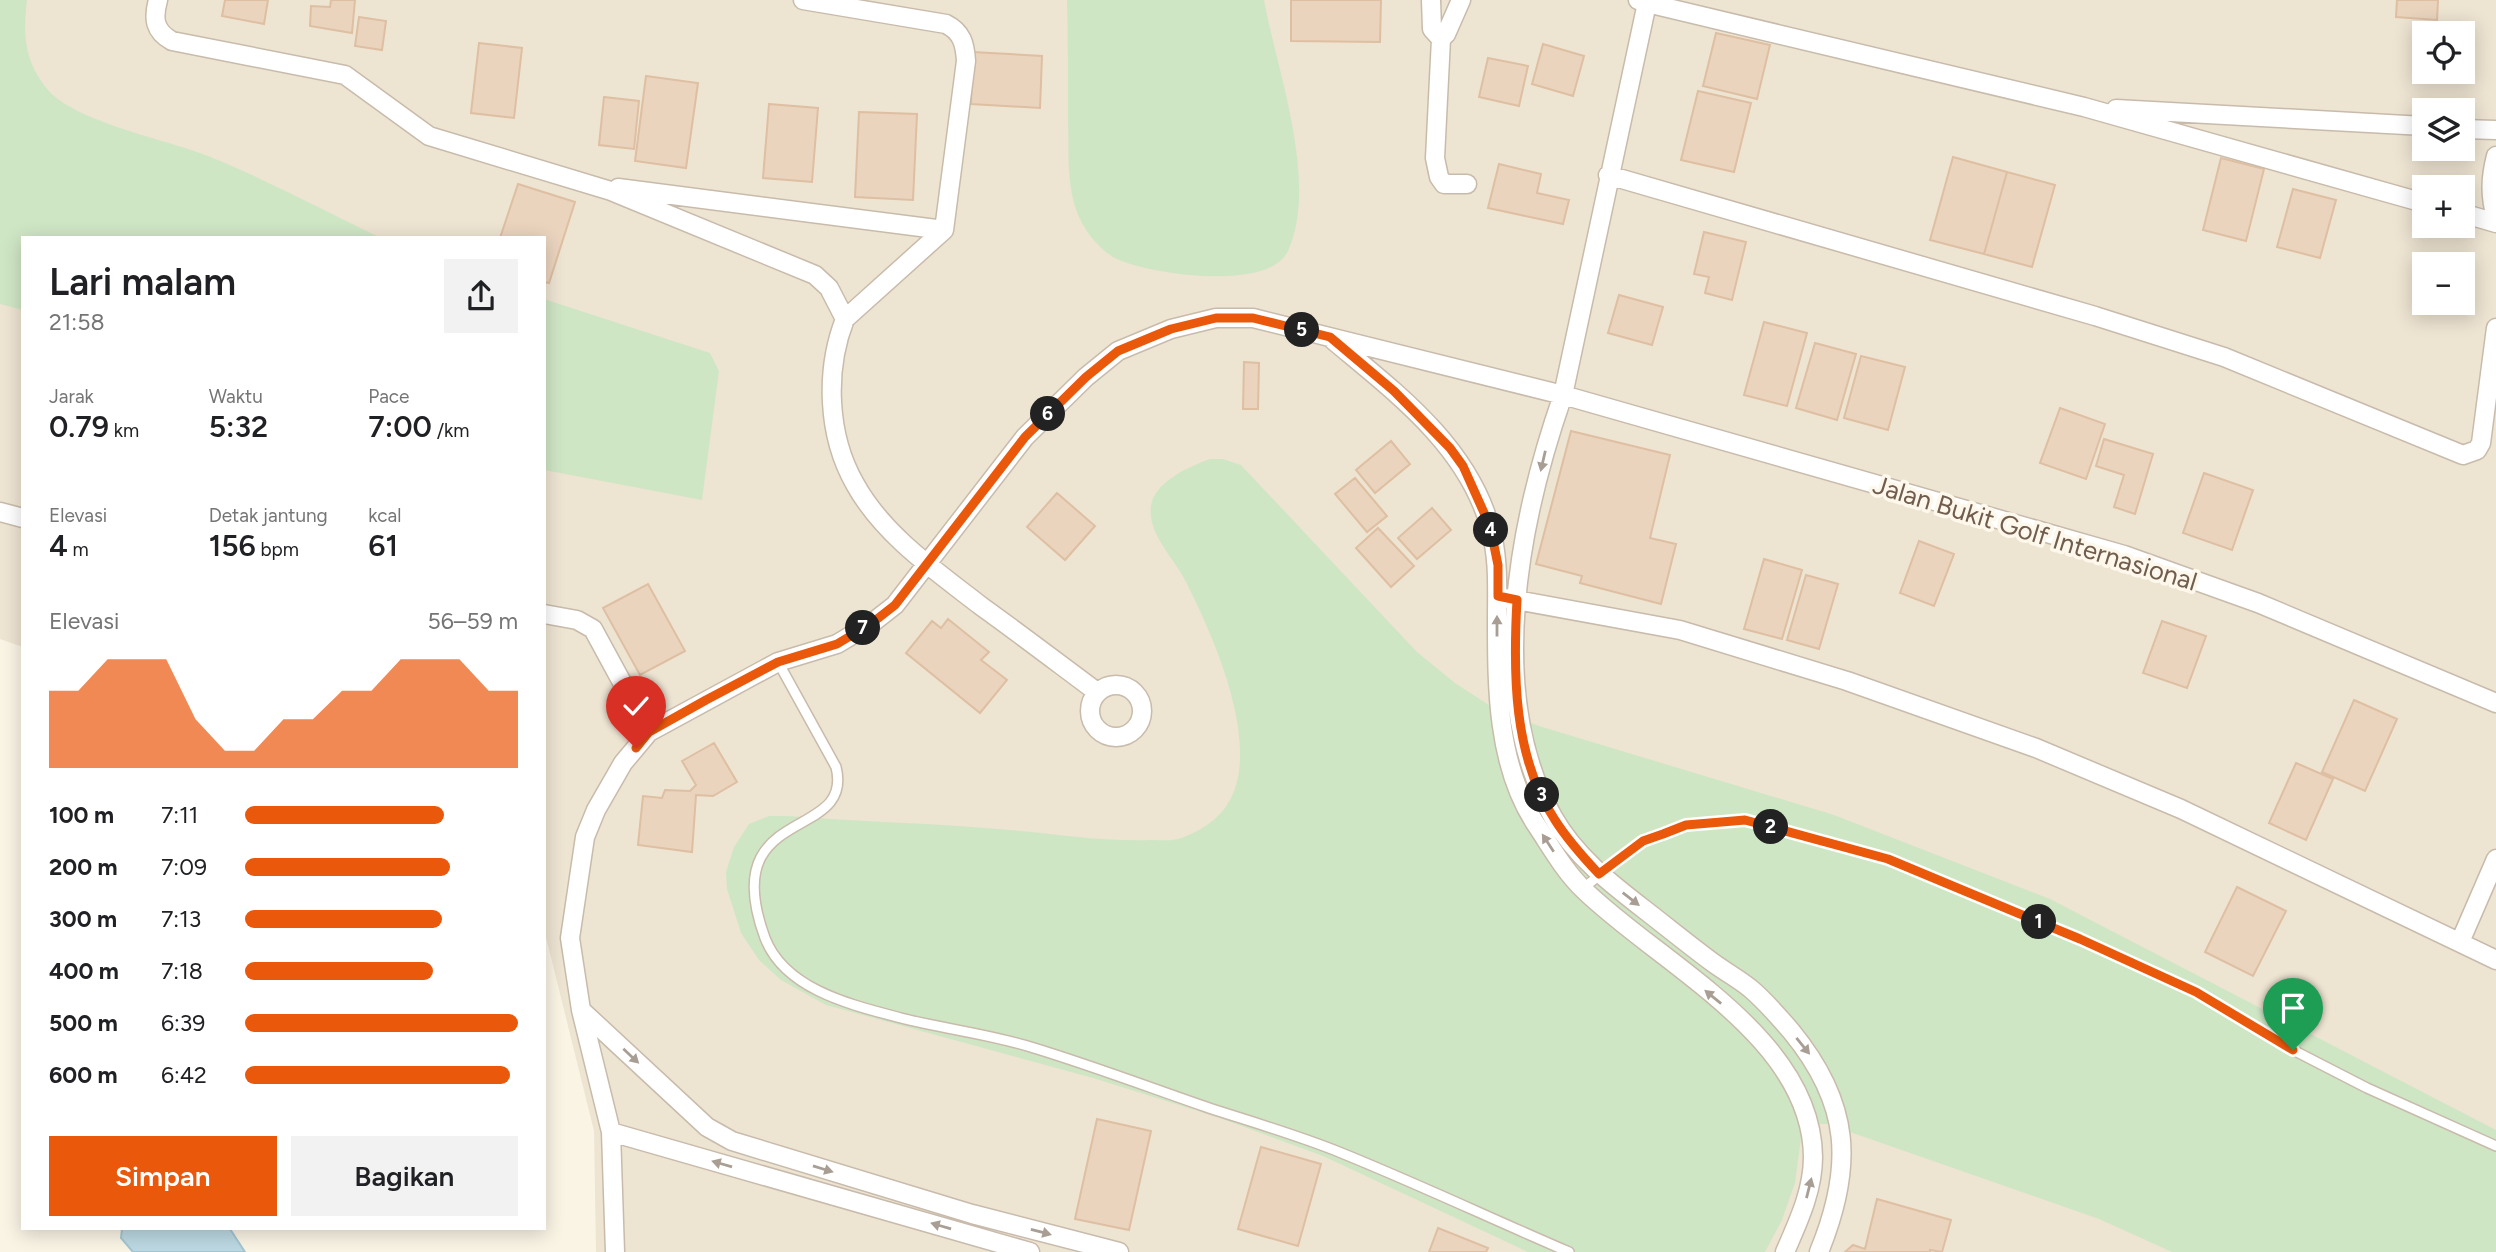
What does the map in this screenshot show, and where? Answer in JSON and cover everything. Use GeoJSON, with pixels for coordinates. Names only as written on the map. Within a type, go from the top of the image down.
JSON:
{"type":"FeatureCollection","features":[{"type":"Feature","properties":{"kind":"street"},"geometry":{"type":"LineString","coordinates":[[158,0],[155,22],[163,36],[172,41],[345,75],[429,136],[611,191],[815,275],[829,288],[845,319]]}},
{"type":"Feature","properties":{"kind":"street"},"geometry":{"type":"LineString","coordinates":[[803,0],[946,24],[955,28],[962,37],[966,61],[944,230],[845,319],[833,360],[831,387],[838,438],[855,484],[882,520],[927,565],[1097,692]]}},
{"type":"Feature","properties":{"kind":"street"},"geometry":{"type":"LineString","coordinates":[[1431,0],[1432,29],[1441,39]]}},
{"type":"Feature","properties":{"kind":"street"},"geometry":{"type":"LineString","coordinates":[[1461,0],[1446,34],[1441,39],[1435,158],[1437,171],[1444,184],[1468,184]]}},
{"type":"Feature","properties":{"kind":"street"},"geometry":{"type":"LineString","coordinates":[[1819,1252],[1830,1225],[1842,1173],[1841,1133],[1831,1093],[1811,1056],[1751,989],[1599,874],[1554,818],[1537,783],[1525,749],[1514,662],[1517,600],[1527,530],[1550,432],[1563,395],[1591,272],[1643,1],[2084,107],[2412,199]]}},
{"type":"Feature","properties":{"kind":"street"},"geometry":{"type":"LineString","coordinates":[[2084,107],[2412,125]]}},
{"type":"Feature","properties":{"kind":"street"},"geometry":{"type":"LineString","coordinates":[[2475,129],[2496,130]]}},
{"type":"Feature","properties":{"kind":"street"},"geometry":{"type":"LineString","coordinates":[[2475,216],[2496,220],[2491,197],[2491,174],[2496,156]]}},
{"type":"Feature","properties":{"kind":"street"},"geometry":{"type":"LineString","coordinates":[[1608,175],[2095,316],[2224,357],[2456,454],[2471,454],[2481,443],[2496,328]]}},
{"type":"Feature","properties":{"kind":"street"},"geometry":{"type":"LineString","coordinates":[[611,191],[631,188],[944,230]]}},
{"type":"Feature","properties":{"kind":"street","name":"Jalan Bukit Golf Internasional"},"geometry":{"type":"LineString","coordinates":[[649,732],[778,662],[837,644],[872,623],[895,605],[1025,437],[1086,377],[1118,351],[1171,329],[1216,318],[1253,318],[1563,395],[2123,555],[2258,603],[2496,703]]}},
{"type":"Feature","properties":{"kind":"street"},"geometry":{"type":"LineString","coordinates":[[1330,337],[1394,391],[1450,448],[1463,466],[1490,526],[1498,565],[1497,669],[1504,745],[1521,801],[1557,857],[1582,889],[1750,1026],[1783,1068],[1799,1094],[1810,1123],[1813,1158],[1811,1185],[1785,1252]]}},
{"type":"Feature","properties":{"kind":"street"},"geometry":{"type":"LineString","coordinates":[[0,512],[21,517]]}},
{"type":"Feature","properties":{"kind":"street"},"geometry":{"type":"LineString","coordinates":[[1498,596],[1679,630],[1847,681],[2036,748],[2181,809],[2496,960]]}},
{"type":"Feature","properties":{"kind":"street"},"geometry":{"type":"LineString","coordinates":[[546,614],[577,620],[593,629],[649,732],[609,785],[584,837],[570,938],[581,1010],[611,1132],[615,1252]]}},
{"type":"Feature","properties":{"kind":"street"},"geometry":{"type":"LineString","coordinates":[[2460,942],[2496,859]]}},
{"type":"Feature","properties":{"kind":"street"},"geometry":{"type":"LineString","coordinates":[[581,1010],[707,1127],[732,1142],[972,1214],[1119,1252]]}},
{"type":"Feature","properties":{"kind":"street"},"geometry":{"type":"LineString","coordinates":[[611,1132],[1030,1252]]}},
{"type":"Feature","properties":{"kind":"lane"},"geometry":{"type":"LineString","coordinates":[[778,662],[836,767],[839,783],[835,799],[769,843],[756,864],[753,896],[757,914],[767,942],[792,976],[812,988],[884,1013],[1031,1047],[1337,1151],[1569,1252]]}},
{"type":"Feature","properties":{"kind":"lane"},"geometry":{"type":"LineString","coordinates":[[1582,889],[1643,841],[1686,825],[1745,820],[1888,859],[2080,939],[2196,992],[2305,1056],[2496,1146]]}},
{"type":"Feature","properties":{"kind":"shaded area"},"geometry":{"type":"Polygon","coordinates":[[[0,0],[2496,0],[2496,1252],[596,1252],[594,1131],[546,937],[546,236],[21,236],[21,646],[0,639],[0,0]]]}},
{"type":"Feature","properties":{"kind":"green space"},"geometry":{"type":"Polygon","coordinates":[[[0,0],[27,0],[25,25],[30,58],[48,90],[62,102],[103,122],[218,160],[377,236],[21,236],[21,309],[0,304],[0,0]]]}},
{"type":"Feature","properties":{"kind":"green space"},"geometry":{"type":"Polygon","coordinates":[[[1067,0],[1264,0],[1292,126],[1299,193],[1296,223],[1288,251],[1277,264],[1258,272],[1233,276],[1178,274],[1129,264],[1113,257],[1092,238],[1073,201],[1070,177],[1067,0]]]}},
{"type":"Feature","properties":{"kind":"green space"},"geometry":{"type":"Polygon","coordinates":[[[546,300],[710,353],[719,371],[702,500],[546,470],[546,300]]]}},
{"type":"Feature","properties":{"kind":"green space"},"geometry":{"type":"Polygon","coordinates":[[[1210,459],[1223,459],[1241,465],[1417,652],[1455,683],[1489,705],[1539,726],[1834,815],[2050,899],[2496,1130],[2496,1252],[2172,1252],[2099,1219],[1827,1124],[1815,1124],[1801,1138],[1795,1183],[1782,1220],[1765,1252],[1528,1252],[1323,1156],[1220,1118],[1093,1078],[826,1005],[781,980],[759,960],[741,933],[727,889],[726,872],[734,847],[749,824],[769,816],[788,816],[982,828],[1098,839],[1175,840],[1196,832],[1211,822],[1230,800],[1239,772],[1239,739],[1234,705],[1224,670],[1198,606],[1157,536],[1151,516],[1154,497],[1166,482],[1210,459]]]}},
{"type":"Feature","properties":{"kind":"water"},"geometry":{"type":"Polygon","coordinates":[[[122,1230],[231,1230],[245,1252],[133,1252],[121,1238],[122,1230]]]}},
{"type":"Feature","properties":{"kind":"building"},"geometry":{"type":"Polygon","coordinates":[[[225,0],[268,0],[264,24],[222,16],[225,0]]]}},
{"type":"Feature","properties":{"kind":"building"},"geometry":{"type":"Polygon","coordinates":[[[331,0],[355,0],[352,33],[310,26],[311,6],[330,7],[331,0]]]}},
{"type":"Feature","properties":{"kind":"building"},"geometry":{"type":"Polygon","coordinates":[[[1291,0],[1381,0],[1380,42],[1291,41],[1291,0]]]}},
{"type":"Feature","properties":{"kind":"building"},"geometry":{"type":"Polygon","coordinates":[[[2397,0],[2438,0],[2437,20],[2396,17],[2397,0]]]}},
{"type":"Feature","properties":{"kind":"building"},"geometry":{"type":"Polygon","coordinates":[[[359,17],[386,21],[382,50],[355,46],[359,17]]]}},
{"type":"Feature","properties":{"kind":"building"},"geometry":{"type":"Polygon","coordinates":[[[1716,33],[1770,45],[1757,99],[1703,86],[1716,33]]]}},
{"type":"Feature","properties":{"kind":"building"},"geometry":{"type":"Polygon","coordinates":[[[479,43],[522,48],[514,118],[471,113],[479,43]]]}},
{"type":"Feature","properties":{"kind":"building"},"geometry":{"type":"Polygon","coordinates":[[[1543,44],[1584,56],[1573,96],[1532,84],[1543,44]]]}},
{"type":"Feature","properties":{"kind":"building"},"geometry":{"type":"Polygon","coordinates":[[[973,52],[1042,56],[1040,108],[971,104],[973,52]]]}},
{"type":"Feature","properties":{"kind":"building"},"geometry":{"type":"Polygon","coordinates":[[[1488,58],[1528,66],[1519,106],[1479,97],[1488,58]]]}},
{"type":"Feature","properties":{"kind":"building"},"geometry":{"type":"Polygon","coordinates":[[[646,76],[698,83],[686,168],[635,161],[646,76]]]}},
{"type":"Feature","properties":{"kind":"building"},"geometry":{"type":"Polygon","coordinates":[[[1698,91],[1751,103],[1734,172],[1681,160],[1698,91]]]}},
{"type":"Feature","properties":{"kind":"building"},"geometry":{"type":"Polygon","coordinates":[[[604,97],[639,101],[634,149],[599,145],[604,97]]]}},
{"type":"Feature","properties":{"kind":"building"},"geometry":{"type":"Polygon","coordinates":[[[769,104],[818,108],[812,182],[763,178],[769,104]]]}},
{"type":"Feature","properties":{"kind":"building"},"geometry":{"type":"Polygon","coordinates":[[[859,112],[917,114],[913,200],[855,197],[859,112]]]}},
{"type":"Feature","properties":{"kind":"building"},"geometry":{"type":"Polygon","coordinates":[[[1953,157],[2007,172],[1984,254],[1930,240],[1953,157]]]}},
{"type":"Feature","properties":{"kind":"building"},"geometry":{"type":"Polygon","coordinates":[[[2221,158],[2264,169],[2246,241],[2203,230],[2221,158]]]}},
{"type":"Feature","properties":{"kind":"building"},"geometry":{"type":"Polygon","coordinates":[[[1499,164],[1541,174],[1537,193],[1569,200],[1563,224],[1488,208],[1499,164]]]}},
{"type":"Feature","properties":{"kind":"building"},"geometry":{"type":"Polygon","coordinates":[[[2007,172],[2055,185],[2032,267],[1984,254],[2007,172]]]}},
{"type":"Feature","properties":{"kind":"building"},"geometry":{"type":"Polygon","coordinates":[[[518,184],[575,202],[549,283],[546,282],[546,236],[501,236],[518,184]]]}},
{"type":"Feature","properties":{"kind":"building"},"geometry":{"type":"Polygon","coordinates":[[[2293,189],[2336,200],[2320,258],[2277,247],[2293,189]]]}},
{"type":"Feature","properties":{"kind":"building"},"geometry":{"type":"Polygon","coordinates":[[[1704,232],[1746,242],[1732,300],[1705,293],[1709,277],[1694,274],[1704,232]]]}},
{"type":"Feature","properties":{"kind":"building"},"geometry":{"type":"Polygon","coordinates":[[[1619,295],[1663,307],[1652,345],[1608,333],[1619,295]]]}},
{"type":"Feature","properties":{"kind":"building"},"geometry":{"type":"Polygon","coordinates":[[[1764,322],[1807,333],[1787,406],[1744,395],[1764,322]]]}},
{"type":"Feature","properties":{"kind":"building"},"geometry":{"type":"Polygon","coordinates":[[[1815,343],[1856,354],[1837,420],[1796,408],[1815,343]]]}},
{"type":"Feature","properties":{"kind":"building"},"geometry":{"type":"Polygon","coordinates":[[[1861,356],[1905,367],[1888,430],[1844,418],[1861,356]]]}},
{"type":"Feature","properties":{"kind":"building"},"geometry":{"type":"Polygon","coordinates":[[[1244,362],[1259,363],[1258,409],[1243,409],[1244,362]]]}},
{"type":"Feature","properties":{"kind":"building"},"geometry":{"type":"Polygon","coordinates":[[[2060,408],[2105,424],[2086,479],[2040,463],[2060,408]]]}},
{"type":"Feature","properties":{"kind":"building"},"geometry":{"type":"Polygon","coordinates":[[[1571,431],[1670,455],[1650,538],[1676,544],[1661,604],[1580,583],[1582,576],[1536,564],[1571,431]]]}},
{"type":"Feature","properties":{"kind":"building"},"geometry":{"type":"Polygon","coordinates":[[[2104,439],[2153,454],[2135,514],[2114,507],[2124,475],[2096,466],[2104,439]]]}},
{"type":"Feature","properties":{"kind":"building"},"geometry":{"type":"Polygon","coordinates":[[[1391,441],[1410,464],[1375,493],[1356,470],[1391,441]]]}},
{"type":"Feature","properties":{"kind":"building"},"geometry":{"type":"Polygon","coordinates":[[[2204,473],[2253,490],[2232,550],[2183,533],[2204,473]]]}},
{"type":"Feature","properties":{"kind":"building"},"geometry":{"type":"Polygon","coordinates":[[[1355,478],[1387,516],[1367,532],[1335,494],[1355,478]]]}},
{"type":"Feature","properties":{"kind":"building"},"geometry":{"type":"Polygon","coordinates":[[[1057,493],[1095,526],[1065,560],[1027,527],[1057,493]]]}},
{"type":"Feature","properties":{"kind":"building"},"geometry":{"type":"Polygon","coordinates":[[[1432,508],[1451,530],[1417,559],[1398,538],[1432,508]]]}},
{"type":"Feature","properties":{"kind":"building"},"geometry":{"type":"Polygon","coordinates":[[[1378,528],[1414,566],[1391,587],[1356,548],[1378,528]]]}},
{"type":"Feature","properties":{"kind":"building"},"geometry":{"type":"Polygon","coordinates":[[[1919,541],[1954,554],[1934,606],[1900,593],[1919,541]]]}},
{"type":"Feature","properties":{"kind":"building"},"geometry":{"type":"Polygon","coordinates":[[[1764,559],[1802,570],[1782,639],[1744,629],[1764,559]]]}},
{"type":"Feature","properties":{"kind":"building"},"geometry":{"type":"Polygon","coordinates":[[[1806,575],[1838,584],[1819,649],[1787,640],[1806,575]]]}},
{"type":"Feature","properties":{"kind":"building"},"geometry":{"type":"Polygon","coordinates":[[[648,584],[685,651],[640,675],[603,608],[648,584]]]}},
{"type":"Feature","properties":{"kind":"building"},"geometry":{"type":"Polygon","coordinates":[[[948,619],[989,652],[981,660],[1007,680],[980,713],[906,653],[932,621],[941,628],[948,619]]]}},
{"type":"Feature","properties":{"kind":"building"},"geometry":{"type":"Polygon","coordinates":[[[2162,621],[2206,636],[2187,688],[2143,673],[2162,621]]]}},
{"type":"Feature","properties":{"kind":"building"},"geometry":{"type":"Polygon","coordinates":[[[2354,700],[2397,719],[2365,791],[2322,772],[2354,700]]]}},
{"type":"Feature","properties":{"kind":"building"},"geometry":{"type":"Polygon","coordinates":[[[714,743],[737,782],[713,796],[696,795],[692,852],[638,845],[643,796],[662,798],[665,790],[690,791],[696,785],[682,761],[714,743]]]}},
{"type":"Feature","properties":{"kind":"building"},"geometry":{"type":"Polygon","coordinates":[[[2296,763],[2333,779],[2306,840],[2269,823],[2296,763]]]}},
{"type":"Feature","properties":{"kind":"building"},"geometry":{"type":"Polygon","coordinates":[[[2237,887],[2286,911],[2253,976],[2205,952],[2237,887]]]}},
{"type":"Feature","properties":{"kind":"building"},"geometry":{"type":"Polygon","coordinates":[[[1097,1119],[1151,1131],[1129,1230],[1075,1219],[1097,1119]]]}},
{"type":"Feature","properties":{"kind":"building"},"geometry":{"type":"Polygon","coordinates":[[[1261,1147],[1321,1164],[1298,1246],[1238,1229],[1261,1147]]]}},
{"type":"Feature","properties":{"kind":"building"},"geometry":{"type":"Polygon","coordinates":[[[1877,1199],[1951,1220],[1942,1252],[1845,1252],[1853,1245],[1865,1249],[1877,1199]]]}},
{"type":"Feature","properties":{"kind":"building"},"geometry":{"type":"Polygon","coordinates":[[[1438,1228],[1488,1248],[1486,1252],[1429,1252],[1438,1228]]]}},
{"type":"Feature","properties":{"kind":"route"},"geometry":{"type":"LineString","coordinates":[[636,748],[649,732],[706,700],[778,662],[837,644],[872,623],[895,605],[1025,437],[1086,377],[1118,351],[1171,329],[1216,318],[1253,318],[1330,337],[1394,391],[1450,448],[1463,466],[1490,526],[1498,565],[1498,596],[1517,600],[1514,662],[1525,749],[1537,783],[1554,818],[1599,874],[1643,841],[1686,825],[1745,820],[1888,859],[2080,939],[2196,992],[2293,1050]]}}]}
